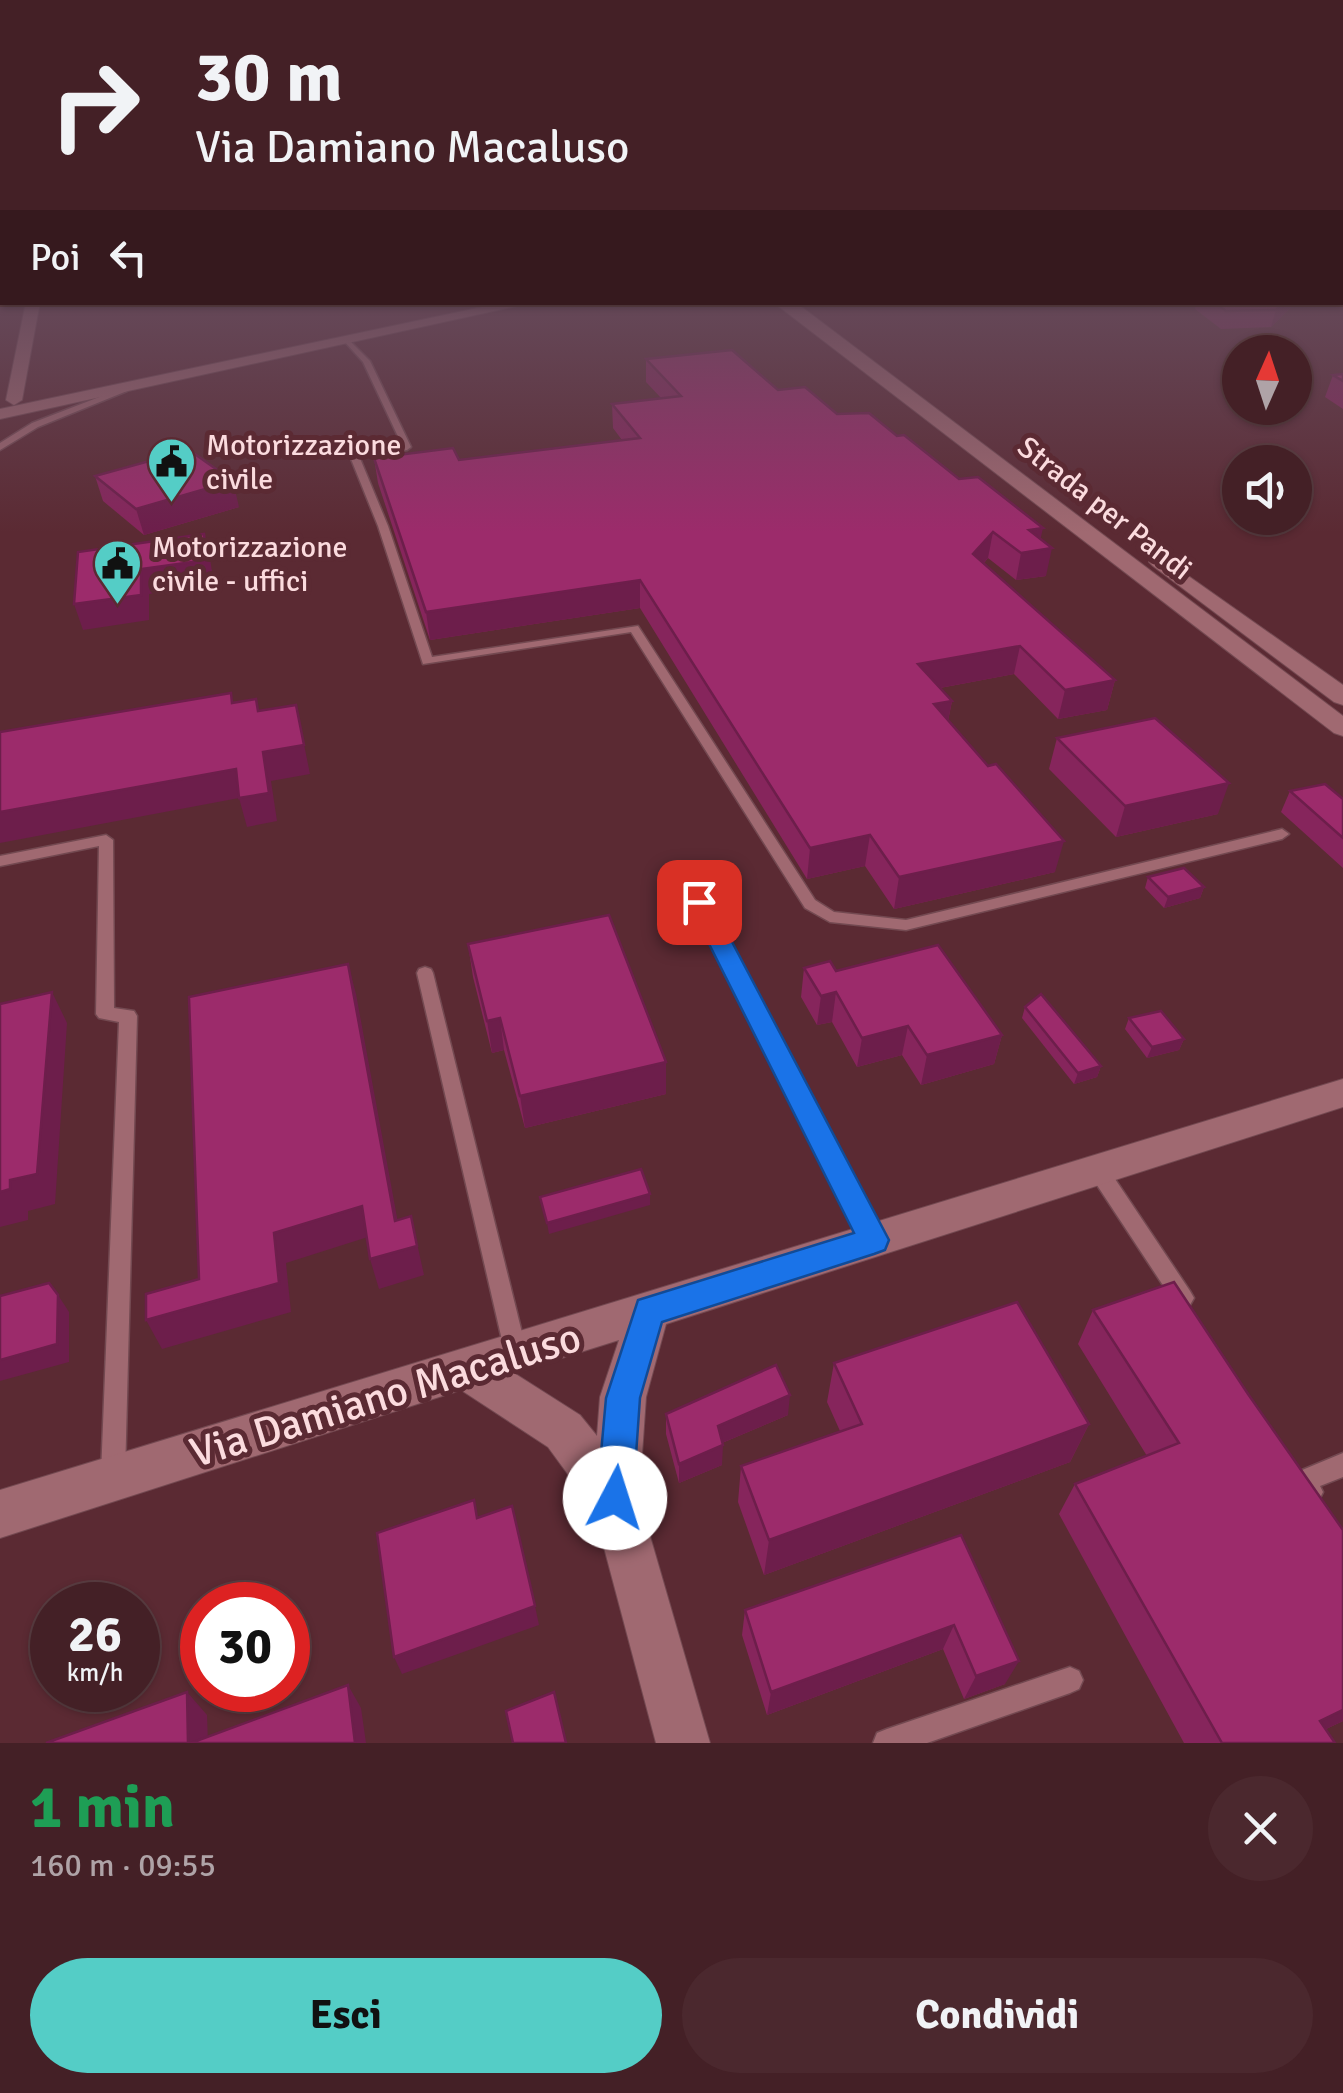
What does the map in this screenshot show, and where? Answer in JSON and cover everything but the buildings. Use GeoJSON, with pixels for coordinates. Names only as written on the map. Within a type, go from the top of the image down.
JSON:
{"type":"FeatureCollection","features":[{"type":"Feature","properties":{"kind":"street"},"geometry":{"type":"LineString","coordinates":[[15,370],[7,401],[153,370]]}},
{"type":"Feature","properties":{"kind":"street"},"geometry":{"type":"LineString","coordinates":[[0,414],[209,370]]}},
{"type":"Feature","properties":{"kind":"street","name":"Strada per Pandi"},"geometry":{"type":"LineString","coordinates":[[878,370],[1343,728]]}},
{"type":"Feature","properties":{"kind":"street","name":"Strada per Pandi"},"geometry":{"type":"LineString","coordinates":[[905,370],[1343,697]]}},
{"type":"Feature","properties":{"kind":"street","name":"Via Damiano Macaluso"},"geometry":{"type":"LineString","coordinates":[[0,1514],[1343,1093]]}},
{"type":"Feature","properties":{"kind":"street"},"geometry":{"type":"LineString","coordinates":[[649,1311],[623,1398],[615,1498],[683,1743]]}},
{"type":"Feature","properties":{"kind":"street"},"geometry":{"type":"LineString","coordinates":[[466,1368],[564,1431],[615,1498]]}},
{"type":"Feature","properties":{"kind":"lane"},"geometry":{"type":"LineString","coordinates":[[370,370],[407,447],[354,454],[383,526],[427,660],[634,628],[810,904],[830,917],[906,925],[1282,834]]}},
{"type":"Feature","properties":{"kind":"lane"},"geometry":{"type":"LineString","coordinates":[[0,446],[35,425],[80,406],[174,378]]}},
{"type":"Feature","properties":{"kind":"lane"},"geometry":{"type":"LineString","coordinates":[[0,860],[106,840],[105,1014],[128,1016],[113,1479]]}},
{"type":"Feature","properties":{"kind":"lane"},"geometry":{"type":"LineString","coordinates":[[699,902],[874,1240]]}},
{"type":"Feature","properties":{"kind":"lane"},"geometry":{"type":"LineString","coordinates":[[426,973],[516,1353]]}},
{"type":"Feature","properties":{"kind":"lane"},"geometry":{"type":"LineString","coordinates":[[1098,1170],[1196,1317]]}},
{"type":"Feature","properties":{"kind":"lane"},"geometry":{"type":"LineString","coordinates":[[1323,1510],[1298,1473],[1343,1465]]}},
{"type":"Feature","properties":{"kind":"lane"},"geometry":{"type":"LineString","coordinates":[[886,1743],[1070,1680]]}},
{"type":"Feature","properties":{"kind":"place","name":"Motorizzazione civile"},"geometry":{"type":"Point","coordinates":[171,504]}},
{"type":"Feature","properties":{"kind":"place","name":"Motorizzazione civile - uffici"},"geometry":{"type":"Point","coordinates":[117,606]}},
{"type":"Feature","properties":{"kind":"route"},"geometry":{"type":"LineString","coordinates":[[615,1498],[623,1398],[649,1311],[874,1240],[699,902]]}}]}
